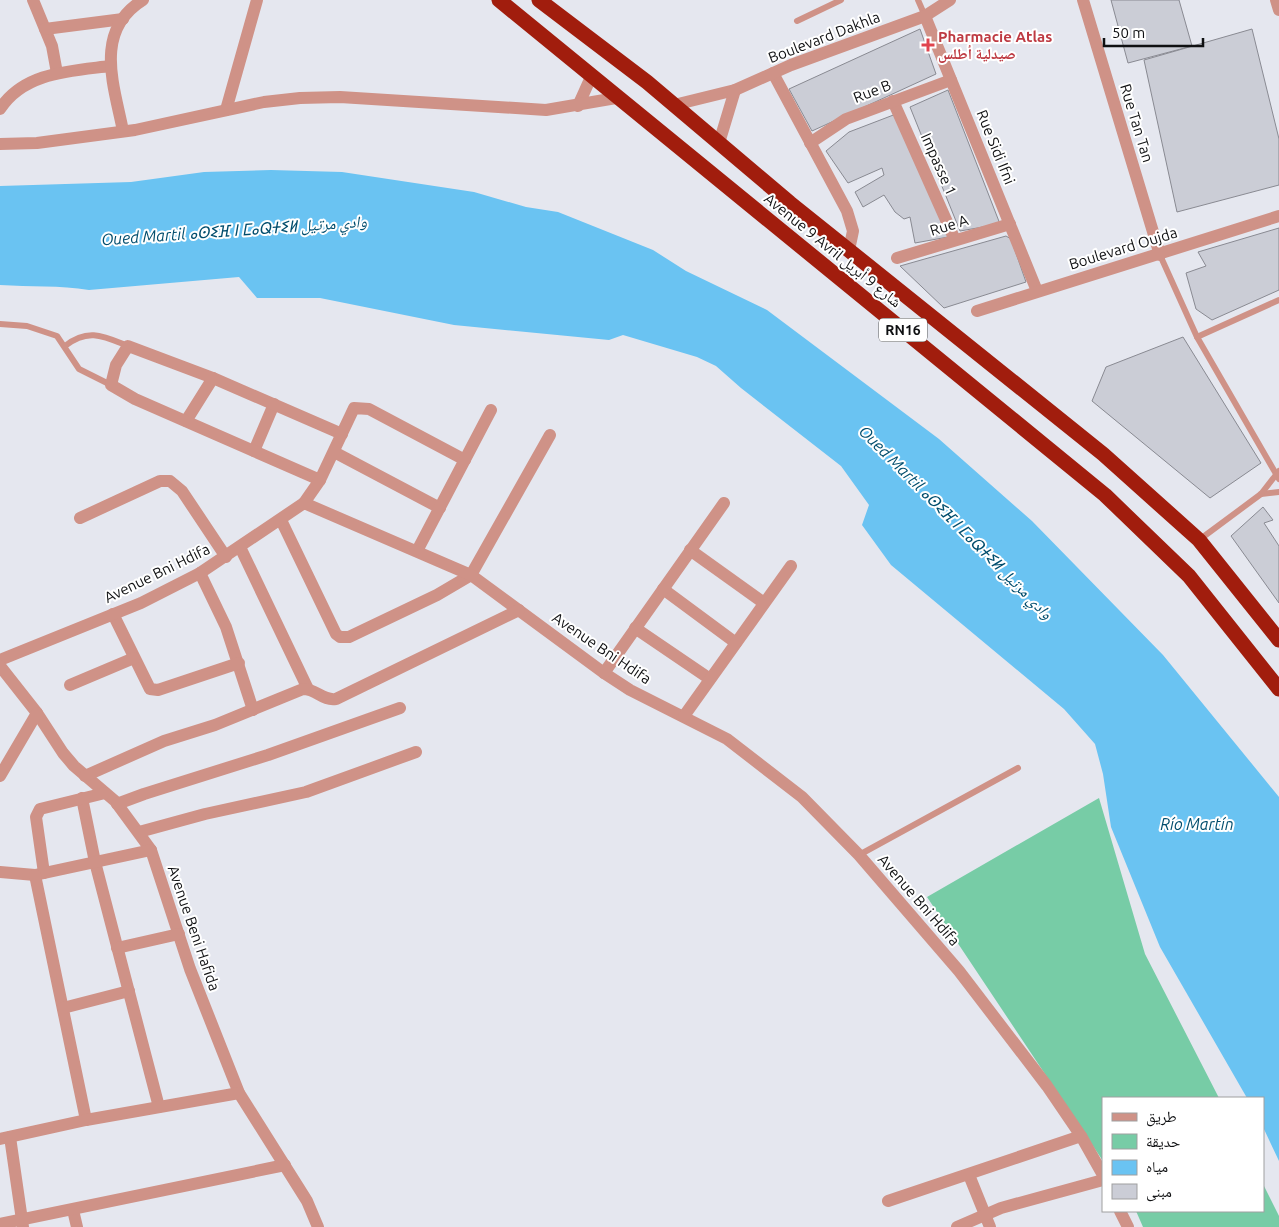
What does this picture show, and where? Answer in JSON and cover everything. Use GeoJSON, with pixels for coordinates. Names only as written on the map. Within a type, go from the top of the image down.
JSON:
{"type":"FeatureCollection","features":[{"type":"Feature","properties":{"kind":"highway","name":"Avenue 9 Avril شارع 9 أبريل"},"geometry":{"type":"LineString","coordinates":[[499,0],[591,78],[1112,501],[1189,576],[1279,689]]}},
{"type":"Feature","properties":{"kind":"highway","name":"Avenue 9 Avril شارع 9 أبريل"},"geometry":{"type":"LineString","coordinates":[[539,0],[674,105],[849,250],[1103,454],[1199,540],[1279,640]]}},
{"type":"Feature","properties":{"kind":"street"},"geometry":{"type":"LineString","coordinates":[[33,0],[52,46],[57,73]]}},
{"type":"Feature","properties":{"kind":"street"},"geometry":{"type":"LineString","coordinates":[[123,131],[110,66],[114,33],[123,19],[143,0]]}},
{"type":"Feature","properties":{"kind":"street"},"geometry":{"type":"LineString","coordinates":[[226,110],[257,0]]}},
{"type":"Feature","properties":{"kind":"street","name":"Boulevard Dakhla"},"geometry":{"type":"LineString","coordinates":[[674,105],[735,90],[773,73],[925,16],[950,0]]}},
{"type":"Feature","properties":{"kind":"street","name":"Rue Tan Tan"},"geometry":{"type":"LineString","coordinates":[[1083,0],[1160,255]]}},
{"type":"Feature","properties":{"kind":"street"},"geometry":{"type":"LineString","coordinates":[[1276,0],[1279,10]]}},
{"type":"Feature","properties":{"kind":"street","name":"Rue Sidi Ifni"},"geometry":{"type":"LineString","coordinates":[[925,16],[1037,291]]}},
{"type":"Feature","properties":{"kind":"street"},"geometry":{"type":"LineString","coordinates":[[45,29],[123,19]]}},
{"type":"Feature","properties":{"kind":"street"},"geometry":{"type":"LineString","coordinates":[[0,109],[22,88],[34,81],[57,73],[110,66]]}},
{"type":"Feature","properties":{"kind":"street"},"geometry":{"type":"LineString","coordinates":[[773,73],[852,224],[852,239],[849,250]]}},
{"type":"Feature","properties":{"kind":"street"},"geometry":{"type":"LineString","coordinates":[[578,106],[591,78]]}},
{"type":"Feature","properties":{"kind":"street","name":"Rue B"},"geometry":{"type":"LineString","coordinates":[[810,143],[846,118],[952,80]]}},
{"type":"Feature","properties":{"kind":"street"},"geometry":{"type":"LineString","coordinates":[[720,143],[735,90]]}},
{"type":"Feature","properties":{"kind":"street"},"geometry":{"type":"LineString","coordinates":[[0,144],[38,143],[123,131],[264,102],[340,97],[546,110],[616,98]]}},
{"type":"Feature","properties":{"kind":"street","name":"Impasse 1"},"geometry":{"type":"LineString","coordinates":[[893,101],[955,240]]}},
{"type":"Feature","properties":{"kind":"street","name":"Boulevard Oujda"},"geometry":{"type":"LineString","coordinates":[[977,311],[1279,216]]}},
{"type":"Feature","properties":{"kind":"street","name":"Rue A"},"geometry":{"type":"LineString","coordinates":[[897,258],[1010,224]]}},
{"type":"Feature","properties":{"kind":"street"},"geometry":{"type":"LineString","coordinates":[[320,480],[135,399],[111,385],[116,366],[128,346],[213,378],[342,434]]}},
{"type":"Feature","properties":{"kind":"street"},"geometry":{"type":"LineString","coordinates":[[186,421],[213,378]]}},
{"type":"Feature","properties":{"kind":"street"},"geometry":{"type":"LineString","coordinates":[[254,451],[274,404]]}},
{"type":"Feature","properties":{"kind":"street"},"geometry":{"type":"LineString","coordinates":[[304,503],[320,480],[354,408],[363,407],[465,460]]}},
{"type":"Feature","properties":{"kind":"street"},"geometry":{"type":"LineString","coordinates":[[417,551],[491,410]]}},
{"type":"Feature","properties":{"kind":"street"},"geometry":{"type":"LineString","coordinates":[[281,520],[340,637],[349,637],[437,595],[471,575],[550,435]]}},
{"type":"Feature","properties":{"kind":"street"},"geometry":{"type":"LineString","coordinates":[[334,452],[440,508]]}},
{"type":"Feature","properties":{"kind":"street"},"geometry":{"type":"LineString","coordinates":[[80,518],[160,481],[170,481],[182,491],[226,557]]}},
{"type":"Feature","properties":{"kind":"street","name":"Avenue Bni Hdifa"},"geometry":{"type":"LineString","coordinates":[[0,660],[113,614],[200,574],[304,503],[471,575],[604,673],[630,690],[727,739],[802,797],[859,855],[976,992],[1031,1064],[1081,1136],[1102,1173]]}},
{"type":"Feature","properties":{"kind":"street"},"geometry":{"type":"LineString","coordinates":[[604,673],[724,503]]}},
{"type":"Feature","properties":{"kind":"street"},"geometry":{"type":"LineString","coordinates":[[240,547],[308,689]]}},
{"type":"Feature","properties":{"kind":"street"},"geometry":{"type":"LineString","coordinates":[[690,550],[764,604]]}},
{"type":"Feature","properties":{"kind":"street"},"geometry":{"type":"LineString","coordinates":[[684,716],[791,566]]}},
{"type":"Feature","properties":{"kind":"street"},"geometry":{"type":"LineString","coordinates":[[200,574],[226,627],[254,710]]}},
{"type":"Feature","properties":{"kind":"street"},"geometry":{"type":"LineString","coordinates":[[663,589],[736,643]]}},
{"type":"Feature","properties":{"kind":"street"},"geometry":{"type":"LineString","coordinates":[[85,776],[164,741],[254,710],[303,689],[317,692],[324,699],[336,699],[519,610]]}},
{"type":"Feature","properties":{"kind":"street"},"geometry":{"type":"LineString","coordinates":[[113,614],[147,687],[154,691],[239,663]]}},
{"type":"Feature","properties":{"kind":"street"},"geometry":{"type":"LineString","coordinates":[[635,628],[710,680]]}},
{"type":"Feature","properties":{"kind":"street"},"geometry":{"type":"LineString","coordinates":[[70,685],[134,658]]}},
{"type":"Feature","properties":{"kind":"street","name":"Avenue Beni Hafida"},"geometry":{"type":"LineString","coordinates":[[0,666],[37,713],[64,753],[85,776],[117,804],[151,850],[190,969],[239,1092],[307,1201],[318,1227]]}},
{"type":"Feature","properties":{"kind":"street"},"geometry":{"type":"LineString","coordinates":[[117,804],[268,755],[400,708]]}},
{"type":"Feature","properties":{"kind":"street"},"geometry":{"type":"LineString","coordinates":[[0,776],[37,713]]}},
{"type":"Feature","properties":{"kind":"street"},"geometry":{"type":"LineString","coordinates":[[139,832],[205,814],[306,792],[416,752]]}},
{"type":"Feature","properties":{"kind":"street"},"geometry":{"type":"LineString","coordinates":[[86,1120],[63,1008],[40,874],[36,817],[37,812],[45,806],[105,793]]}},
{"type":"Feature","properties":{"kind":"street"},"geometry":{"type":"LineString","coordinates":[[82,798],[94,862],[159,1106]]}},
{"type":"Feature","properties":{"kind":"street"},"geometry":{"type":"LineString","coordinates":[[0,872],[40,874],[151,850]]}},
{"type":"Feature","properties":{"kind":"street"},"geometry":{"type":"LineString","coordinates":[[117,948],[179,934]]}},
{"type":"Feature","properties":{"kind":"street"},"geometry":{"type":"LineString","coordinates":[[63,1008],[129,991]]}},
{"type":"Feature","properties":{"kind":"street"},"geometry":{"type":"LineString","coordinates":[[23,1224],[5,1138],[86,1120],[239,1092]]}},
{"type":"Feature","properties":{"kind":"street"},"geometry":{"type":"LineString","coordinates":[[888,1201],[1081,1136]]}},
{"type":"Feature","properties":{"kind":"street"},"geometry":{"type":"LineString","coordinates":[[0,1224],[23,1224],[73,1210],[285,1166]]}},
{"type":"Feature","properties":{"kind":"street"},"geometry":{"type":"LineString","coordinates":[[969,1175],[987,1221]]}},
{"type":"Feature","properties":{"kind":"street"},"geometry":{"type":"LineString","coordinates":[[957,1227],[987,1221],[1001,1208],[1102,1180]]}},
{"type":"Feature","properties":{"kind":"street"},"geometry":{"type":"LineString","coordinates":[[73,1210],[77,1227]]}},
{"type":"Feature","properties":{"kind":"street"},"geometry":{"type":"LineString","coordinates":[[1120,1212],[1125,1227]]}},
{"type":"Feature","properties":{"kind":"lane"},"geometry":{"type":"LineString","coordinates":[[796,21],[840,0]]}},
{"type":"Feature","properties":{"kind":"lane"},"geometry":{"type":"LineString","coordinates":[[918,0],[925,16]]}},
{"type":"Feature","properties":{"kind":"lane"},"geometry":{"type":"LineString","coordinates":[[1160,255],[1197,337],[1278,474],[1261,494],[1199,540]]}},
{"type":"Feature","properties":{"kind":"lane"},"geometry":{"type":"LineString","coordinates":[[1197,337],[1279,300]]}},
{"type":"Feature","properties":{"kind":"lane"},"geometry":{"type":"LineString","coordinates":[[0,324],[27,326],[46,330],[57,336],[79,369],[111,385]]}},
{"type":"Feature","properties":{"kind":"lane"},"geometry":{"type":"LineString","coordinates":[[65,346],[86,334],[104,337],[128,346]]}},
{"type":"Feature","properties":{"kind":"lane"},"geometry":{"type":"LineString","coordinates":[[1261,494],[1279,492]]}},
{"type":"Feature","properties":{"kind":"lane"},"geometry":{"type":"LineString","coordinates":[[859,855],[1018,768]]}},
{"type":"Feature","properties":{"kind":"green space"},"geometry":{"type":"Polygon","coordinates":[[[1099,798],[1145,954],[1218,1097],[1102,1097],[1102,1160],[927,897],[1099,798]]]}},
{"type":"Feature","properties":{"kind":"green space"},"geometry":{"type":"Polygon","coordinates":[[[1264,1186],[1279,1216],[1279,1227],[1143,1227],[1136,1212],[1264,1212],[1264,1186]]]}},
{"type":"Feature","properties":{"kind":"water","name":"Río Martín"},"geometry":{"type":"Polygon","coordinates":[[[271,170],[342,172],[474,192],[526,207],[558,212],[653,250],[686,271],[767,310],[939,439],[1032,521],[1163,655],[1279,797],[1279,1161],[1264,1129],[1264,1097],[1246,1097],[1160,947],[1111,827],[1103,774],[1095,744],[1064,709],[891,565],[862,525],[869,505],[841,466],[741,388],[716,366],[697,357],[623,335],[609,340],[454,325],[320,298],[257,298],[239,277],[89,290],[0,285],[0,186],[131,182],[204,172],[271,170]]]}},
{"type":"Feature","properties":{"kind":"building"},"geometry":{"type":"Polygon","coordinates":[[[1111,0],[1179,0],[1192,46],[1128,63],[1111,0]]]}},
{"type":"Feature","properties":{"kind":"building"},"geometry":{"type":"Polygon","coordinates":[[[920,29],[936,74],[812,131],[789,89],[920,29]]]}},
{"type":"Feature","properties":{"kind":"building"},"geometry":{"type":"Polygon","coordinates":[[[1252,29],[1279,139],[1279,185],[1177,212],[1144,60],[1252,29]]]}},
{"type":"Feature","properties":{"kind":"building"},"geometry":{"type":"Polygon","coordinates":[[[948,90],[1000,224],[960,231],[910,107],[948,90]]]}},
{"type":"Feature","properties":{"kind":"building"},"geometry":{"type":"Polygon","coordinates":[[[896,114],[948,237],[915,243],[910,217],[904,219],[895,212],[884,195],[863,207],[855,192],[884,175],[882,168],[848,183],[826,151],[849,132],[896,114]]]}},
{"type":"Feature","properties":{"kind":"building"},"geometry":{"type":"Polygon","coordinates":[[[1279,228],[1279,290],[1212,320],[1196,309],[1186,273],[1206,266],[1198,252],[1279,228]]]}},
{"type":"Feature","properties":{"kind":"building"},"geometry":{"type":"Polygon","coordinates":[[[1006,236],[1011,239],[1026,282],[944,308],[900,266],[1006,236]]]}},
{"type":"Feature","properties":{"kind":"building"},"geometry":{"type":"Polygon","coordinates":[[[1183,337],[1261,463],[1210,498],[1092,401],[1106,367],[1183,337]]]}},
{"type":"Feature","properties":{"kind":"building"},"geometry":{"type":"Polygon","coordinates":[[[1263,507],[1273,520],[1264,523],[1279,546],[1279,603],[1231,536],[1263,507]]]}},
{"type":"Feature","properties":{"kind":"place","name":"Pharmacie Atlas صيدلية أطلس"},"geometry":{"type":"Point","coordinates":[928,45]}},
{"type":"Feature","properties":{"kind":"water label","name":"Oued Martil ⴰⵙⵉⴼ ⵏ ⵎⴰⵕⵜⵉⵍ وادي مرتيل"},"geometry":{"type":"Point","coordinates":[234,230]}},
{"type":"Feature","properties":{"kind":"water label","name":"Oued Martil ⴰⵙⵉⴼ ⵏ ⵎⴰⵕⵜⵉⵍ وادي مرتيل"},"geometry":{"type":"Point","coordinates":[956,522]}}]}
